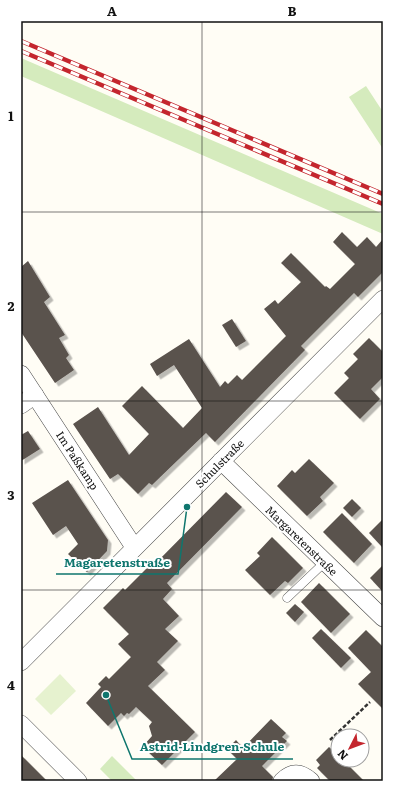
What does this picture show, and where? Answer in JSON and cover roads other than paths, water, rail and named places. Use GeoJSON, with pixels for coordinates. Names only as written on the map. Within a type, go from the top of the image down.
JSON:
{"type":"FeatureCollection","features":[{"type":"Feature","properties":{"kind":"street","name":"Schulstraße"},"geometry":{"type":"LineString","coordinates":[[24,652],[221,462],[383,299]]}},
{"type":"Feature","properties":{"kind":"street","name":"Im Paßkamp"},"geometry":{"type":"LineString","coordinates":[[21,374],[134,547]]}},
{"type":"Feature","properties":{"kind":"street"},"geometry":{"type":"LineString","coordinates":[[21,405],[35,394]]}},
{"type":"Feature","properties":{"kind":"street","name":"Margaretenstraße"},"geometry":{"type":"LineString","coordinates":[[221,462],[383,618]]}},
{"type":"Feature","properties":{"kind":"street"},"geometry":{"type":"LineString","coordinates":[[21,724],[78,781]]}},
{"type":"Feature","properties":{"kind":"street"},"geometry":{"type":"LineString","coordinates":[[282,781],[293,773],[300,773],[311,781]]}},
{"type":"Feature","properties":{"kind":"lane"},"geometry":{"type":"LineString","coordinates":[[287,598],[325,562]]}},
{"type":"Feature","properties":{"kind":"railway"},"geometry":{"type":"LineString","coordinates":[[21,41],[383,194]]}},
{"type":"Feature","properties":{"kind":"railway"},"geometry":{"type":"LineString","coordinates":[[21,51],[383,204]]}},
{"type":"Feature","properties":{"kind":"place","name":"Magaretenstraße"},"geometry":{"type":"Point","coordinates":[187,507]}},
{"type":"Feature","properties":{"kind":"place","name":"Astrid-Lindgren-Schule"},"geometry":{"type":"Point","coordinates":[106,695]}}]}
